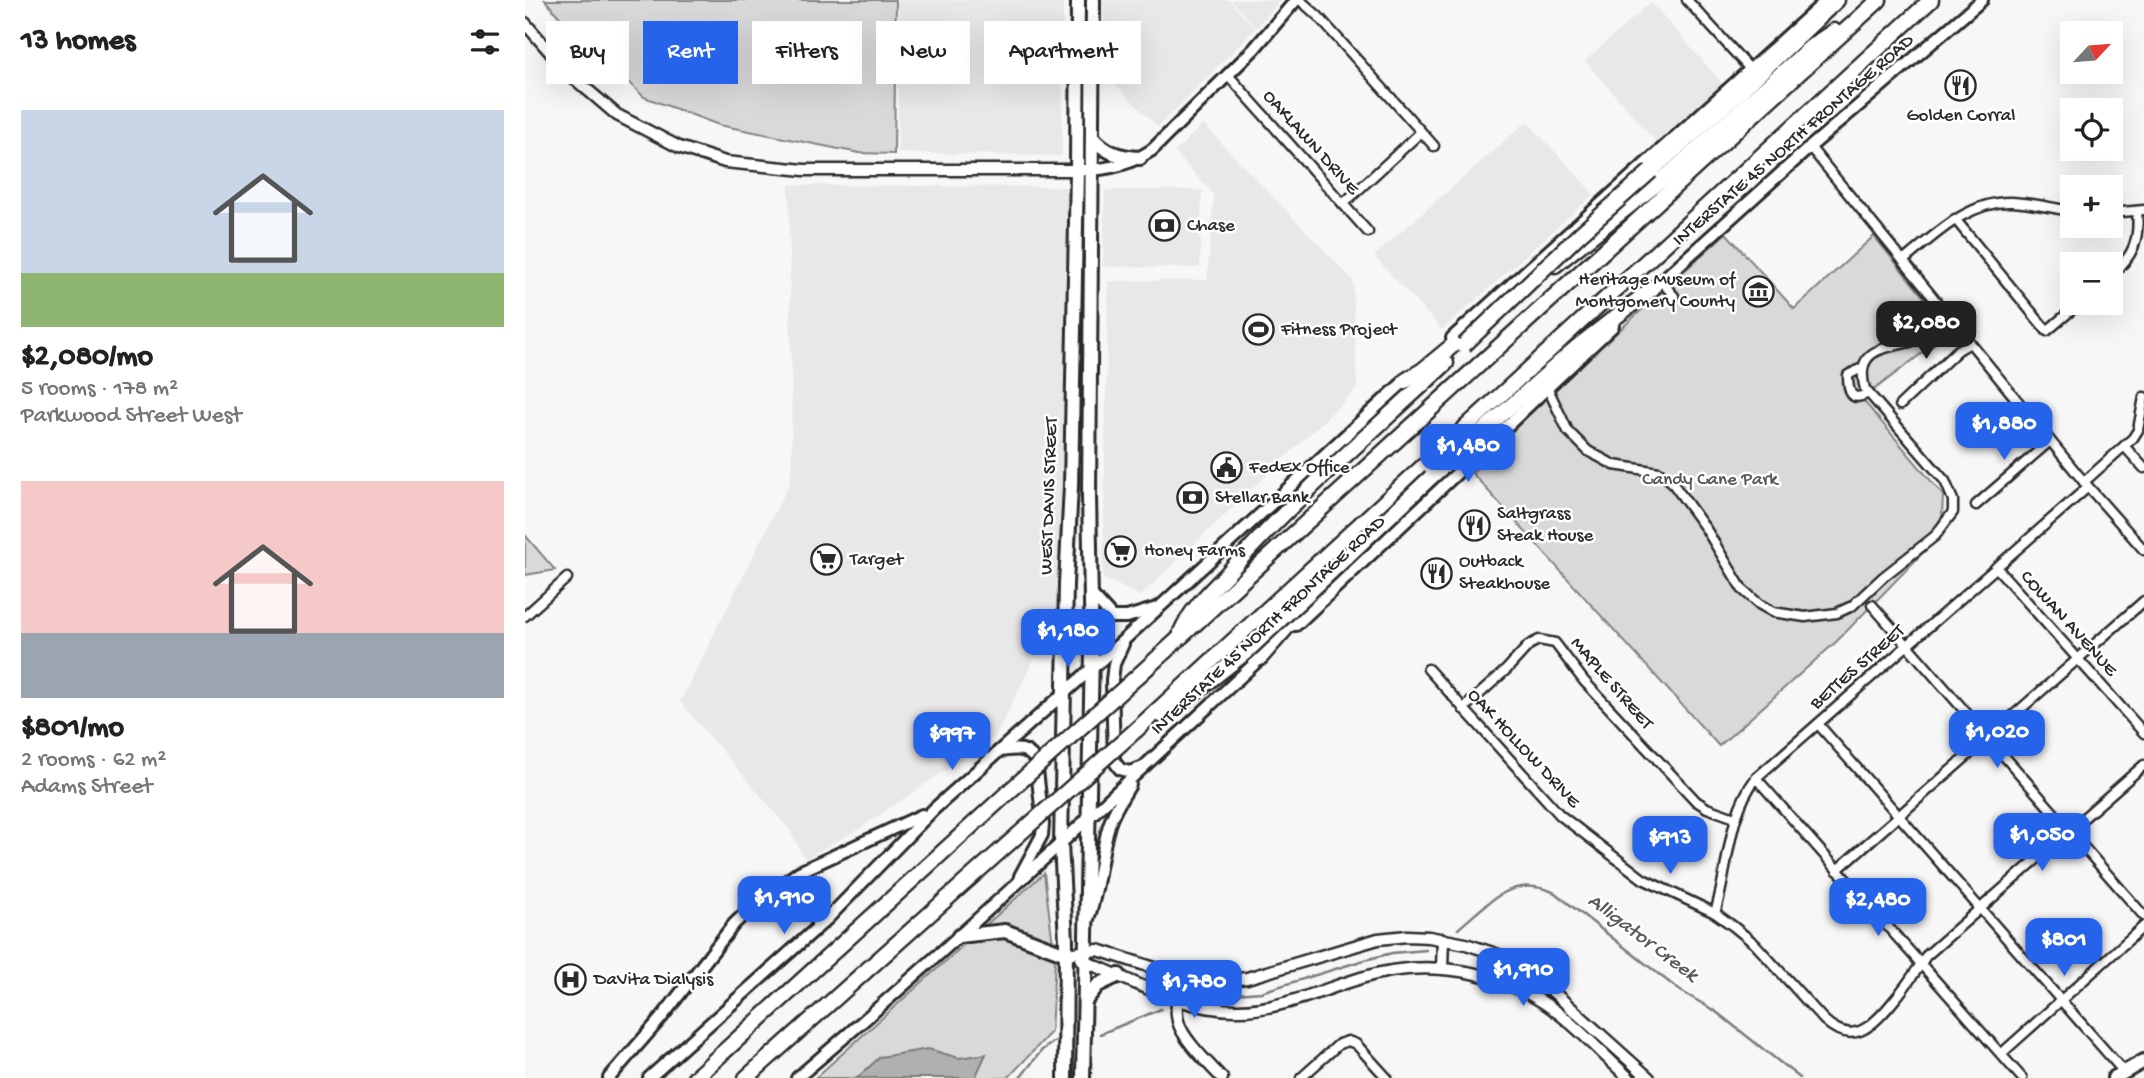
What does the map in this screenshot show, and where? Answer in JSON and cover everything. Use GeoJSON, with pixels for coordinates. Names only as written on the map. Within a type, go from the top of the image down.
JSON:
{"type":"FeatureCollection","features":[{"type":"Feature","properties":{"kind":"highway"},"geometry":{"type":"LineString","coordinates":[[1178,639],[1188,617],[1243,555],[1289,509],[1580,234],[1751,82],[1837,0]]}},
{"type":"Feature","properties":{"kind":"highway"},"geometry":{"type":"LineString","coordinates":[[1405,381],[1423,370],[1462,336],[1669,174],[1813,45],[1879,0]]}},
{"type":"Feature","properties":{"kind":"highway"},"geometry":{"type":"LineString","coordinates":[[695,1078],[1879,0]]}},
{"type":"Feature","properties":{"kind":"highway"},"geometry":{"type":"LineString","coordinates":[[746,1078],[1136,730],[1931,0]]}},
{"type":"Feature","properties":{"kind":"highway"},"geometry":{"type":"LineString","coordinates":[[1136,730],[1181,703],[1246,652],[1431,477],[1577,346],[1657,284]]}},
{"type":"Feature","properties":{"kind":"highway"},"geometry":{"type":"LineString","coordinates":[[1260,658],[1379,523],[1511,384]]}},
{"type":"Feature","properties":{"kind":"main road","name":"WEST DAVIS STREET"},"geometry":{"type":"LineString","coordinates":[[1065,1078],[1066,954],[1061,843],[1066,584],[1071,486],[1078,0]]}},
{"type":"Feature","properties":{"kind":"main road","name":"WEST DAVIS STREET"},"geometry":{"type":"LineString","coordinates":[[1083,1078],[1092,669],[1089,496],[1093,0]]}},
{"type":"Feature","properties":{"kind":"main road"},"geometry":{"type":"LineString","coordinates":[[1077,170],[1110,168],[1140,158],[1164,140],[1298,0]]}},
{"type":"Feature","properties":{"kind":"main road"},"geometry":{"type":"LineString","coordinates":[[649,1078],[814,930],[934,808],[1092,669],[1405,381],[1827,0]]}},
{"type":"Feature","properties":{"kind":"main road","name":"INTERSTATE 45 NORTH FRONTAGE ROAD"},"geometry":{"type":"LineString","coordinates":[[797,1078],[1016,885],[1140,771],[1657,284],[1810,147],[1982,0]]}},
{"type":"Feature","properties":{"kind":"main road"},"geometry":{"type":"LineString","coordinates":[[1092,137],[1114,155],[1140,158]]}},
{"type":"Feature","properties":{"kind":"main road"},"geometry":{"type":"LineString","coordinates":[[1092,595],[1112,617],[1127,617],[1160,607]]}},
{"type":"Feature","properties":{"kind":"main road"},"geometry":{"type":"LineString","coordinates":[[1126,638],[1114,664],[1112,680],[1114,761],[1120,769],[1140,771]]}},
{"type":"Feature","properties":{"kind":"main road"},"geometry":{"type":"LineString","coordinates":[[1000,751],[1021,748],[1031,753],[1036,761],[1042,835],[1016,885]]}},
{"type":"Feature","properties":{"kind":"main road"},"geometry":{"type":"LineString","coordinates":[[1086,925],[1098,887],[1109,826],[1116,808],[1140,771]]}},
{"type":"Feature","properties":{"kind":"main road"},"geometry":{"type":"LineString","coordinates":[[609,1078],[734,924],[757,901],[799,872],[912,821],[934,808]]}},
{"type":"Feature","properties":{"kind":"main road"},"geometry":{"type":"LineString","coordinates":[[779,886],[803,887],[814,894],[821,903],[822,915],[814,930]]}},
{"type":"Feature","properties":{"kind":"main road"},"geometry":{"type":"LineString","coordinates":[[959,936],[1005,931],[1066,954]]}},
{"type":"Feature","properties":{"kind":"main road"},"geometry":{"type":"LineString","coordinates":[[1085,1002],[1098,985],[1119,975]]}},
{"type":"Feature","properties":{"kind":"main road"},"geometry":{"type":"LineString","coordinates":[[2119,1075],[2144,1061]]}},
{"type":"Feature","properties":{"kind":"street"},"geometry":{"type":"LineString","coordinates":[[1298,0],[1318,16],[1434,146]]}},
{"type":"Feature","properties":{"kind":"street"},"geometry":{"type":"LineString","coordinates":[[1687,0],[1749,68]]}},
{"type":"Feature","properties":{"kind":"street"},"geometry":{"type":"LineString","coordinates":[[525,23],[569,74],[617,115],[679,147],[725,162],[804,170],[1077,170]]}},
{"type":"Feature","properties":{"kind":"street","name":"OAKLAWN DRIVE"},"geometry":{"type":"LineString","coordinates":[[1227,75],[1368,232]]}},
{"type":"Feature","properties":{"kind":"street"},"geometry":{"type":"LineString","coordinates":[[1343,204],[1421,132]]}},
{"type":"Feature","properties":{"kind":"street"},"geometry":{"type":"LineString","coordinates":[[1810,147],[2086,485],[2144,550]]}},
{"type":"Feature","properties":{"kind":"street"},"geometry":{"type":"LineString","coordinates":[[1903,261],[1955,219],[1973,210],[1998,202],[2060,209]]}},
{"type":"Feature","properties":{"kind":"street"},"geometry":{"type":"LineString","coordinates":[[2123,264],[2131,256],[2139,229],[2140,211]]}},
{"type":"Feature","properties":{"kind":"street"},"geometry":{"type":"LineString","coordinates":[[1955,219],[2047,331],[2066,315]]}},
{"type":"Feature","properties":{"kind":"street"},"geometry":{"type":"LineString","coordinates":[[1657,284],[1674,296]]}},
{"type":"Feature","properties":{"kind":"street"},"geometry":{"type":"LineString","coordinates":[[1548,389],[1568,431],[1588,451],[1614,465],[1659,472],[1671,481],[1706,529],[1742,589],[1767,609],[1786,616],[1805,617],[1837,613],[1852,606],[1883,577],[1935,536],[1953,512],[1953,500],[1945,481],[1865,389],[1862,368],[1867,359],[1879,349],[1925,338],[1957,326]]}},
{"type":"Feature","properties":{"kind":"street"},"geometry":{"type":"LineString","coordinates":[[1900,404],[1958,350],[1970,343]]}},
{"type":"Feature","properties":{"kind":"street"},"geometry":{"type":"LineString","coordinates":[[1862,368],[1848,375],[1848,382],[1855,398],[1868,393]]}},
{"type":"Feature","properties":{"kind":"street","name":"BETTES STREET"},"geometry":{"type":"LineString","coordinates":[[1715,913],[1723,888],[1735,818],[1742,800],[1756,778],[1996,567],[2125,447],[2138,430],[2144,397]]}},
{"type":"Feature","properties":{"kind":"street"},"geometry":{"type":"LineString","coordinates":[[1976,505],[2050,441]]}},
{"type":"Feature","properties":{"kind":"street"},"geometry":{"type":"LineString","coordinates":[[2125,447],[2144,468]]}},
{"type":"Feature","properties":{"kind":"street","name":"COWAN AVENUE"},"geometry":{"type":"LineString","coordinates":[[1996,567],[2144,733]]}},
{"type":"Feature","properties":{"kind":"street"},"geometry":{"type":"LineString","coordinates":[[525,616],[566,578]]}},
{"type":"Feature","properties":{"kind":"street"},"geometry":{"type":"LineString","coordinates":[[1837,870],[2144,601]]}},
{"type":"Feature","properties":{"kind":"street"},"geometry":{"type":"LineString","coordinates":[[1872,605],[2144,916]]}},
{"type":"Feature","properties":{"kind":"street","name":"MAPLE STREET"},"geometry":{"type":"LineString","coordinates":[[1463,709],[1529,645],[1539,640],[1555,643],[1584,681],[1696,801],[1735,818]]}},
{"type":"Feature","properties":{"kind":"street","name":"OAK HOLLOW DRIVE"},"geometry":{"type":"LineString","coordinates":[[1428,669],[1560,815],[1643,879],[1715,913],[1755,944],[1824,1020],[1841,1032],[1859,1032],[1876,1023],[1917,973],[1921,964]]}},
{"type":"Feature","properties":{"kind":"street"},"geometry":{"type":"LineString","coordinates":[[1818,724],[2061,1001],[2119,1075]]}},
{"type":"Feature","properties":{"kind":"street"},"geometry":{"type":"LineString","coordinates":[[1921,964],[1926,956],[2144,765]]}},
{"type":"Feature","properties":{"kind":"street"},"geometry":{"type":"LineString","coordinates":[[1756,778],[2022,1078]]}},
{"type":"Feature","properties":{"kind":"street"},"geometry":{"type":"LineString","coordinates":[[2001,1054],[2144,926]]}},
{"type":"Feature","properties":{"kind":"street"},"geometry":{"type":"LineString","coordinates":[[1086,957],[1098,950],[1183,977],[1220,981],[1247,978],[1378,939],[1407,936],[1443,939],[1505,957],[1539,979],[1649,1078]]}},
{"type":"Feature","properties":{"kind":"street"},"geometry":{"type":"LineString","coordinates":[[1442,968],[1443,939]]}},
{"type":"Feature","properties":{"kind":"street"},"geometry":{"type":"LineString","coordinates":[[1066,954],[1086,957],[1119,975],[1177,999],[1219,1009],[1270,1006],[1383,972],[1413,968],[1442,968],[1484,976],[1542,1001],[1629,1078]]}},
{"type":"Feature","properties":{"kind":"street"},"geometry":{"type":"LineString","coordinates":[[1183,977],[1177,999],[1181,1028],[1221,1078]]}},
{"type":"Feature","properties":{"kind":"street"},"geometry":{"type":"LineString","coordinates":[[1531,995],[1539,979]]}},
{"type":"Feature","properties":{"kind":"street"},"geometry":{"type":"LineString","coordinates":[[1301,1078],[1339,1044],[1348,1041],[1356,1044],[1387,1078]]}},
{"type":"Feature","properties":{"kind":"street"},"geometry":{"type":"LineString","coordinates":[[1613,1064],[1622,1055]]}},
{"type":"Feature","properties":{"kind":"shaded area"},"geometry":{"type":"Polygon","coordinates":[[[898,0],[1063,0],[1063,21],[984,21],[984,84],[1062,84],[1062,156],[898,153],[898,84],[970,84],[970,21],[898,21],[898,0]]]}},
{"type":"Feature","properties":{"kind":"shaded area"},"geometry":{"type":"Polygon","coordinates":[[[1103,0],[1229,0],[1255,29],[1158,127],[1115,84],[1141,84],[1141,21],[1104,21],[1103,0]]]}},
{"type":"Feature","properties":{"kind":"shaded area"},"geometry":{"type":"Polygon","coordinates":[[[1231,0],[1281,0],[1256,28],[1231,0]]]}},
{"type":"Feature","properties":{"kind":"shaded area"},"geometry":{"type":"Polygon","coordinates":[[[1651,2],[1723,84],[1657,143],[1585,61],[1651,2]]]}},
{"type":"Feature","properties":{"kind":"shaded area"},"geometry":{"type":"Polygon","coordinates":[[[1527,121],[1594,194],[1442,330],[1374,256],[1527,121]]]}},
{"type":"Feature","properties":{"kind":"shaded area"},"geometry":{"type":"Polygon","coordinates":[[[1203,124],[1353,280],[1357,389],[1140,596],[1103,578],[1108,281],[1207,280],[1214,195],[1175,152],[1203,124]]]}},
{"type":"Feature","properties":{"kind":"shaded area"},"geometry":{"type":"Polygon","coordinates":[[[789,185],[1069,187],[1066,510],[1057,611],[996,736],[859,829],[805,859],[789,829],[680,702],[790,482],[789,185]]]}},
{"type":"Feature","properties":{"kind":"shaded area"},"geometry":{"type":"Polygon","coordinates":[[[1105,190],[1202,190],[1200,268],[1103,267],[1105,190]]]}},
{"type":"Feature","properties":{"kind":"shaded area"},"geometry":{"type":"Polygon","coordinates":[[[928,1049],[959,1058],[986,1054],[975,1078],[857,1078],[880,1057],[928,1049]]]}},
{"type":"Feature","properties":{"kind":"green space"},"geometry":{"type":"Polygon","coordinates":[[[545,0],[896,0],[896,21],[876,21],[876,84],[895,84],[894,154],[859,153],[719,125],[644,97],[629,83],[629,21],[561,19],[545,0]]]}},
{"type":"Feature","properties":{"kind":"green space","name":"Candy Cane Park"},"geometry":{"type":"Polygon","coordinates":[[[1726,233],[1794,309],[1874,236],[1951,331],[1862,399],[1943,495],[1942,518],[1949,526],[1837,641],[1719,746],[1472,473],[1545,398],[1726,233]]]}},
{"type":"Feature","properties":{"kind":"green space"},"geometry":{"type":"Polygon","coordinates":[[[525,535],[555,570],[525,575],[525,535]]]}},
{"type":"Feature","properties":{"kind":"green space"},"geometry":{"type":"Polygon","coordinates":[[[1044,873],[1055,960],[1051,1032],[1008,1078],[815,1078],[1044,873]]]}},
{"type":"Feature","properties":{"kind":"waterway","name":"Alligator Creek"},"geometry":{"type":"LineString","coordinates":[[1458,929],[1491,901],[1514,889],[1540,888],[1555,893],[1679,990],[1715,1011],[1800,1078]]}},
{"type":"Feature","properties":{"kind":"waterway","name":"Alligator Creek"},"geometry":{"type":"LineString","coordinates":[[1191,994],[1261,992],[1392,953],[1426,950]]}},
{"type":"Feature","properties":{"kind":"waterway","name":"Alligator Creek"},"geometry":{"type":"LineString","coordinates":[[1100,1034],[1161,1009]]}},
{"type":"Feature","properties":{"kind":"waterway","name":"Alligator Creek"},"geometry":{"type":"LineString","coordinates":[[1020,1078],[1042,1050],[1055,1041]]}},
{"type":"Feature","properties":{"kind":"place","name":"Golden Corral"},"geometry":{"type":"Point","coordinates":[1961,85]}},
{"type":"Feature","properties":{"kind":"place","name":"Chase"},"geometry":{"type":"Point","coordinates":[1164,226]}},
{"type":"Feature","properties":{"kind":"place","name":"Heritage Museum of Montgomery County"},"geometry":{"type":"Point","coordinates":[1758,291]}},
{"type":"Feature","properties":{"kind":"place","name":"Fitness Project"},"geometry":{"type":"Point","coordinates":[1258,330]}},
{"type":"Feature","properties":{"kind":"place","name":"FedEx Office"},"geometry":{"type":"Point","coordinates":[1226,468]}},
{"type":"Feature","properties":{"kind":"place","name":"Stellar Bank"},"geometry":{"type":"Point","coordinates":[1192,498]}},
{"type":"Feature","properties":{"kind":"place","name":"Saltgrass Steak House"},"geometry":{"type":"Point","coordinates":[1474,525]}},
{"type":"Feature","properties":{"kind":"place","name":"Honey Farms"},"geometry":{"type":"Point","coordinates":[1121,551]}},
{"type":"Feature","properties":{"kind":"place","name":"Target"},"geometry":{"type":"Point","coordinates":[827,560]}},
{"type":"Feature","properties":{"kind":"place","name":"Outback Steakhouse"},"geometry":{"type":"Point","coordinates":[1436,573]}},
{"type":"Feature","properties":{"kind":"place","name":"DaVita Dialysis"},"geometry":{"type":"Point","coordinates":[571,980]}}]}
